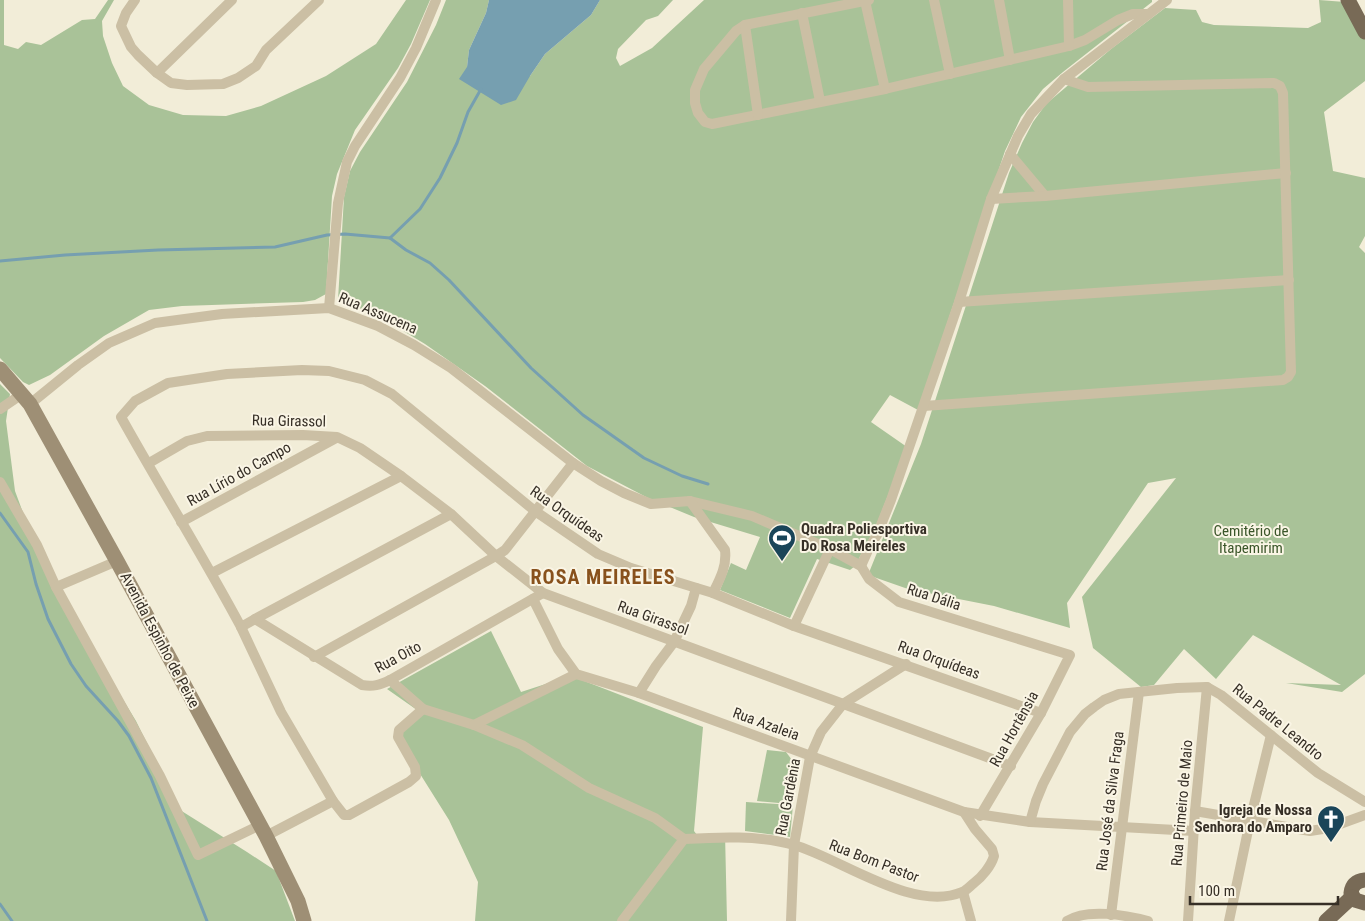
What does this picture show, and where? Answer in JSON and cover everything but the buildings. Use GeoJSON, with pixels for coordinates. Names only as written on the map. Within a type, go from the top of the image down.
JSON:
{"type":"FeatureCollection","features":[{"type":"Feature","properties":{"kind":"main road"},"geometry":{"type":"LineString","coordinates":[[1348,0],[1365,32]]}},
{"type":"Feature","properties":{"kind":"main road"},"geometry":{"type":"LineString","coordinates":[[1326,921],[1359,900],[1351,893],[1354,885],[1364,877]]}},
{"type":"Feature","properties":{"kind":"street"},"geometry":{"type":"LineString","coordinates":[[135,0],[126,13],[121,26],[125,36],[138,55],[157,73],[171,83],[187,85],[223,84],[238,78],[256,66],[266,50],[319,0]]}},
{"type":"Feature","properties":{"kind":"street"},"geometry":{"type":"LineString","coordinates":[[157,73],[232,0]]}},
{"type":"Feature","properties":{"kind":"street"},"geometry":{"type":"LineString","coordinates":[[329,308],[338,203],[347,162],[355,146],[400,78],[416,48],[436,0]]}},
{"type":"Feature","properties":{"kind":"street"},"geometry":{"type":"LineString","coordinates":[[885,89],[867,0],[745,25],[728,39],[704,69],[695,90],[695,103],[701,118],[705,122],[712,124],[758,115],[885,89],[1069,46],[1084,40],[1118,20],[1133,14],[1149,14]]}},
{"type":"Feature","properties":{"kind":"street"},"geometry":{"type":"LineString","coordinates":[[934,0],[950,74]]}},
{"type":"Feature","properties":{"kind":"street"},"geometry":{"type":"LineString","coordinates":[[999,0],[1010,60]]}},
{"type":"Feature","properties":{"kind":"street"},"geometry":{"type":"LineString","coordinates":[[1068,0],[1069,46]]}},
{"type":"Feature","properties":{"kind":"street"},"geometry":{"type":"LineString","coordinates":[[861,566],[886,514],[959,302],[991,199],[1018,136],[1031,114],[1064,79],[1167,0]]}},
{"type":"Feature","properties":{"kind":"street"},"geometry":{"type":"LineString","coordinates":[[802,13],[820,101]]}},
{"type":"Feature","properties":{"kind":"street"},"geometry":{"type":"LineString","coordinates":[[745,25],[758,115]]}},
{"type":"Feature","properties":{"kind":"street"},"geometry":{"type":"LineString","coordinates":[[924,406],[1282,380],[1288,377],[1291,372],[1283,93],[1280,86],[1274,83],[1088,87],[1064,79]]}},
{"type":"Feature","properties":{"kind":"street"},"geometry":{"type":"LineString","coordinates":[[1010,154],[1044,196]]}},
{"type":"Feature","properties":{"kind":"street"},"geometry":{"type":"LineString","coordinates":[[991,199],[1044,196],[1286,173]]}},
{"type":"Feature","properties":{"kind":"street"},"geometry":{"type":"LineString","coordinates":[[959,302],[1289,280]]}},
{"type":"Feature","properties":{"kind":"street","name":"Rua Assucena"},"geometry":{"type":"LineString","coordinates":[[0,409],[26,399],[109,343],[155,323],[222,314],[329,308],[378,326],[414,344],[451,368],[573,463],[601,481],[651,504],[690,501]]}},
{"type":"Feature","properties":{"kind":"street","name":"Avenida Espinho de Peixe"},"geometry":{"type":"LineString","coordinates":[[0,369],[26,399],[117,561],[263,831],[298,901],[304,921]]}},
{"type":"Feature","properties":{"kind":"street","name":"Rua Orquídeas"},"geometry":{"type":"LineString","coordinates":[[149,463],[121,417],[126,409],[145,394],[168,383],[227,374],[302,370],[329,371],[365,380],[392,394],[535,511],[598,554],[631,568],[714,593],[794,626],[1041,713]]}},
{"type":"Feature","properties":{"kind":"street","name":"Rua Girassol"},"geometry":{"type":"LineString","coordinates":[[149,463],[187,441],[207,436],[303,435],[337,437],[360,448],[451,514],[496,556],[543,594],[701,650],[1011,766]]}},
{"type":"Feature","properties":{"kind":"street","name":"Rua Lírio do Campo"},"geometry":{"type":"LineString","coordinates":[[181,522],[337,437]]}},
{"type":"Feature","properties":{"kind":"street"},"geometry":{"type":"LineString","coordinates":[[149,463],[241,627],[281,712],[340,812],[350,815],[409,782],[416,776],[415,767],[398,734],[399,730],[423,709]]}},
{"type":"Feature","properties":{"kind":"street"},"geometry":{"type":"LineString","coordinates":[[314,656],[496,556],[514,539],[573,463]]}},
{"type":"Feature","properties":{"kind":"street"},"geometry":{"type":"LineString","coordinates":[[212,573],[401,476]]}},
{"type":"Feature","properties":{"kind":"street"},"geometry":{"type":"LineString","coordinates":[[0,482],[37,545],[56,587],[160,776],[198,855],[263,831],[333,801]]}},
{"type":"Feature","properties":{"kind":"street"},"geometry":{"type":"LineString","coordinates":[[690,501],[725,550],[724,569],[714,593]]}},
{"type":"Feature","properties":{"kind":"street","name":"Rua Dália"},"geometry":{"type":"LineString","coordinates":[[690,501],[752,516],[830,549],[861,566],[870,578],[899,602],[1070,656]]}},
{"type":"Feature","properties":{"kind":"street"},"geometry":{"type":"LineString","coordinates":[[241,627],[451,514]]}},
{"type":"Feature","properties":{"kind":"street"},"geometry":{"type":"LineString","coordinates":[[794,626],[830,549]]}},
{"type":"Feature","properties":{"kind":"street"},"geometry":{"type":"LineString","coordinates":[[56,587],[117,561]]}},
{"type":"Feature","properties":{"kind":"street"},"geometry":{"type":"LineString","coordinates":[[639,693],[674,642],[696,588]]}},
{"type":"Feature","properties":{"kind":"street","name":"Rua Oito"},"geometry":{"type":"LineString","coordinates":[[255,619],[362,685],[370,686],[390,680],[543,594]]}},
{"type":"Feature","properties":{"kind":"street"},"geometry":{"type":"LineString","coordinates":[[474,725],[576,674],[558,649],[533,599]]}},
{"type":"Feature","properties":{"kind":"street","name":"Rua Hortênsia"},"geometry":{"type":"LineString","coordinates":[[980,816],[1041,713],[1070,656]]}},
{"type":"Feature","properties":{"kind":"street","name":"Rua Gardênia"},"geometry":{"type":"LineString","coordinates":[[791,921],[794,845],[810,757],[821,732],[843,704],[906,664]]}},
{"type":"Feature","properties":{"kind":"street","name":"Rua Azaleia"},"geometry":{"type":"LineString","coordinates":[[576,674],[639,693],[964,812],[980,816],[1030,822]]}},
{"type":"Feature","properties":{"kind":"street"},"geometry":{"type":"LineString","coordinates":[[390,680],[423,709],[474,725],[522,745],[589,788],[655,818],[684,839],[622,921]]}},
{"type":"Feature","properties":{"kind":"street"},"geometry":{"type":"LineString","coordinates":[[1194,831],[1030,822],[1043,784],[1076,723],[1085,714],[1104,700],[1119,694],[1177,688],[1207,688]]}},
{"type":"Feature","properties":{"kind":"street","name":"Rua Padre Leandro"},"geometry":{"type":"LineString","coordinates":[[1207,688],[1236,706],[1318,773],[1365,802]]}},
{"type":"Feature","properties":{"kind":"street","name":"Rua Primeiro de Maio"},"geometry":{"type":"LineString","coordinates":[[1188,921],[1195,811],[1207,688]]}},
{"type":"Feature","properties":{"kind":"street","name":"Rua José da Silva Fraga"},"geometry":{"type":"LineString","coordinates":[[1111,915],[1139,692]]}},
{"type":"Feature","properties":{"kind":"street"},"geometry":{"type":"LineString","coordinates":[[1228,921],[1271,735]]}},
{"type":"Feature","properties":{"kind":"street"},"geometry":{"type":"LineString","coordinates":[[1195,811],[1310,831],[1329,828],[1365,816]]}},
{"type":"Feature","properties":{"kind":"street"},"geometry":{"type":"LineString","coordinates":[[964,812],[992,849],[994,856],[981,876],[963,892],[971,921]]}},
{"type":"Feature","properties":{"kind":"street","name":"Rua Bom Pastor"},"geometry":{"type":"LineString","coordinates":[[684,839],[715,837],[753,839],[794,845],[891,887],[912,894],[948,896],[963,892]]}},
{"type":"Feature","properties":{"kind":"street"},"geometry":{"type":"LineString","coordinates":[[1067,921],[1080,915],[1111,915],[1148,921]]}},
{"type":"Feature","properties":{"kind":"green space"},"geometry":{"type":"Polygon","coordinates":[[[0,0],[4,0],[4,45],[18,49],[26,42],[41,45],[82,20],[95,19],[108,0],[114,0],[102,21],[103,36],[112,63],[123,86],[149,105],[183,115],[226,116],[261,106],[326,76],[376,44],[406,0],[430,0],[411,44],[398,68],[355,130],[337,174],[332,196],[326,294],[315,300],[303,302],[182,306],[149,310],[104,336],[50,375],[29,385],[23,382],[0,358],[0,0]]]}},
{"type":"Feature","properties":{"kind":"green space"},"geometry":{"type":"Polygon","coordinates":[[[446,0],[489,0],[486,13],[469,50],[467,67],[530,76],[545,54],[591,15],[600,0],[673,0],[658,16],[646,20],[618,49],[616,58],[620,66],[652,48],[704,0],[1152,0],[1152,2],[1043,89],[1021,117],[1005,151],[918,410],[890,395],[871,422],[907,447],[876,526],[855,566],[850,570],[817,559],[790,618],[720,590],[731,563],[746,570],[760,537],[694,517],[648,498],[587,466],[485,386],[425,344],[375,314],[338,300],[344,197],[350,171],[360,152],[407,82],[436,25],[446,0]]]}},
{"type":"Feature","properties":{"kind":"green space","name":"Cemitério de Itapemirim"},"geometry":{"type":"Polygon","coordinates":[[[1319,0],[1345,2],[1365,36],[1365,81],[1324,112],[1333,171],[1365,178],[1365,236],[1359,247],[1365,253],[1365,674],[1342,692],[1286,683],[1341,685],[1253,635],[1216,679],[1184,649],[1154,685],[1141,687],[1093,648],[1082,597],[1176,478],[1148,483],[1067,603],[1070,628],[994,606],[908,589],[868,575],[921,444],[1009,173],[1033,122],[1046,104],[1111,49],[1165,8],[1196,10],[1202,22],[1214,25],[1308,28],[1321,22],[1319,0]]]}},
{"type":"Feature","properties":{"kind":"green space"},"geometry":{"type":"Polygon","coordinates":[[[0,384],[10,394],[6,421],[15,491],[32,537],[61,597],[136,721],[180,810],[276,871],[295,921],[0,921],[0,384]]]}},
{"type":"Feature","properties":{"kind":"green space"},"geometry":{"type":"Polygon","coordinates":[[[491,631],[521,692],[561,679],[574,677],[703,727],[694,831],[697,835],[725,833],[727,921],[475,921],[478,882],[449,820],[395,734],[417,710],[387,689],[491,631]]]}},
{"type":"Feature","properties":{"kind":"green space"},"geometry":{"type":"Polygon","coordinates":[[[767,750],[786,752],[795,764],[790,804],[757,801],[767,750]]]}},
{"type":"Feature","properties":{"kind":"green space"},"geometry":{"type":"Polygon","coordinates":[[[746,802],[793,805],[790,837],[745,831],[746,802]]]}},
{"type":"Feature","properties":{"kind":"water"},"geometry":{"type":"Polygon","coordinates":[[[489,0],[600,0],[591,15],[545,54],[516,100],[501,105],[459,79],[467,67],[469,50],[486,13],[489,0]]]}},
{"type":"Feature","properties":{"kind":"waterway"},"geometry":{"type":"LineString","coordinates":[[390,238],[420,209],[440,178],[457,143],[468,112],[481,89]]}},
{"type":"Feature","properties":{"kind":"waterway"},"geometry":{"type":"LineString","coordinates":[[0,261],[158,250],[275,247],[327,235],[345,234],[390,238],[406,250],[430,263],[449,280],[531,368],[583,415],[644,458],[682,476],[708,484]]}},
{"type":"Feature","properties":{"kind":"waterway"},"geometry":{"type":"LineString","coordinates":[[0,513],[28,552],[48,619],[71,664],[86,686],[129,736],[151,778],[207,921]]}},
{"type":"Feature","properties":{"kind":"waterway"},"geometry":{"type":"LineString","coordinates":[[0,904],[12,921]]}},
{"type":"Feature","properties":{"kind":"place","name":"Quadra Poliesportiva Do Rosa Meireles"},"geometry":{"type":"Point","coordinates":[782,562]}},
{"type":"Feature","properties":{"kind":"place","name":"Igreja de Nossa Senhora do Amparo"},"geometry":{"type":"Point","coordinates":[1331,843]}},
{"type":"Feature","properties":{"kind":"district","name":"ROSA MEIRELES"},"geometry":{"type":"Point","coordinates":[603,577]}}]}
